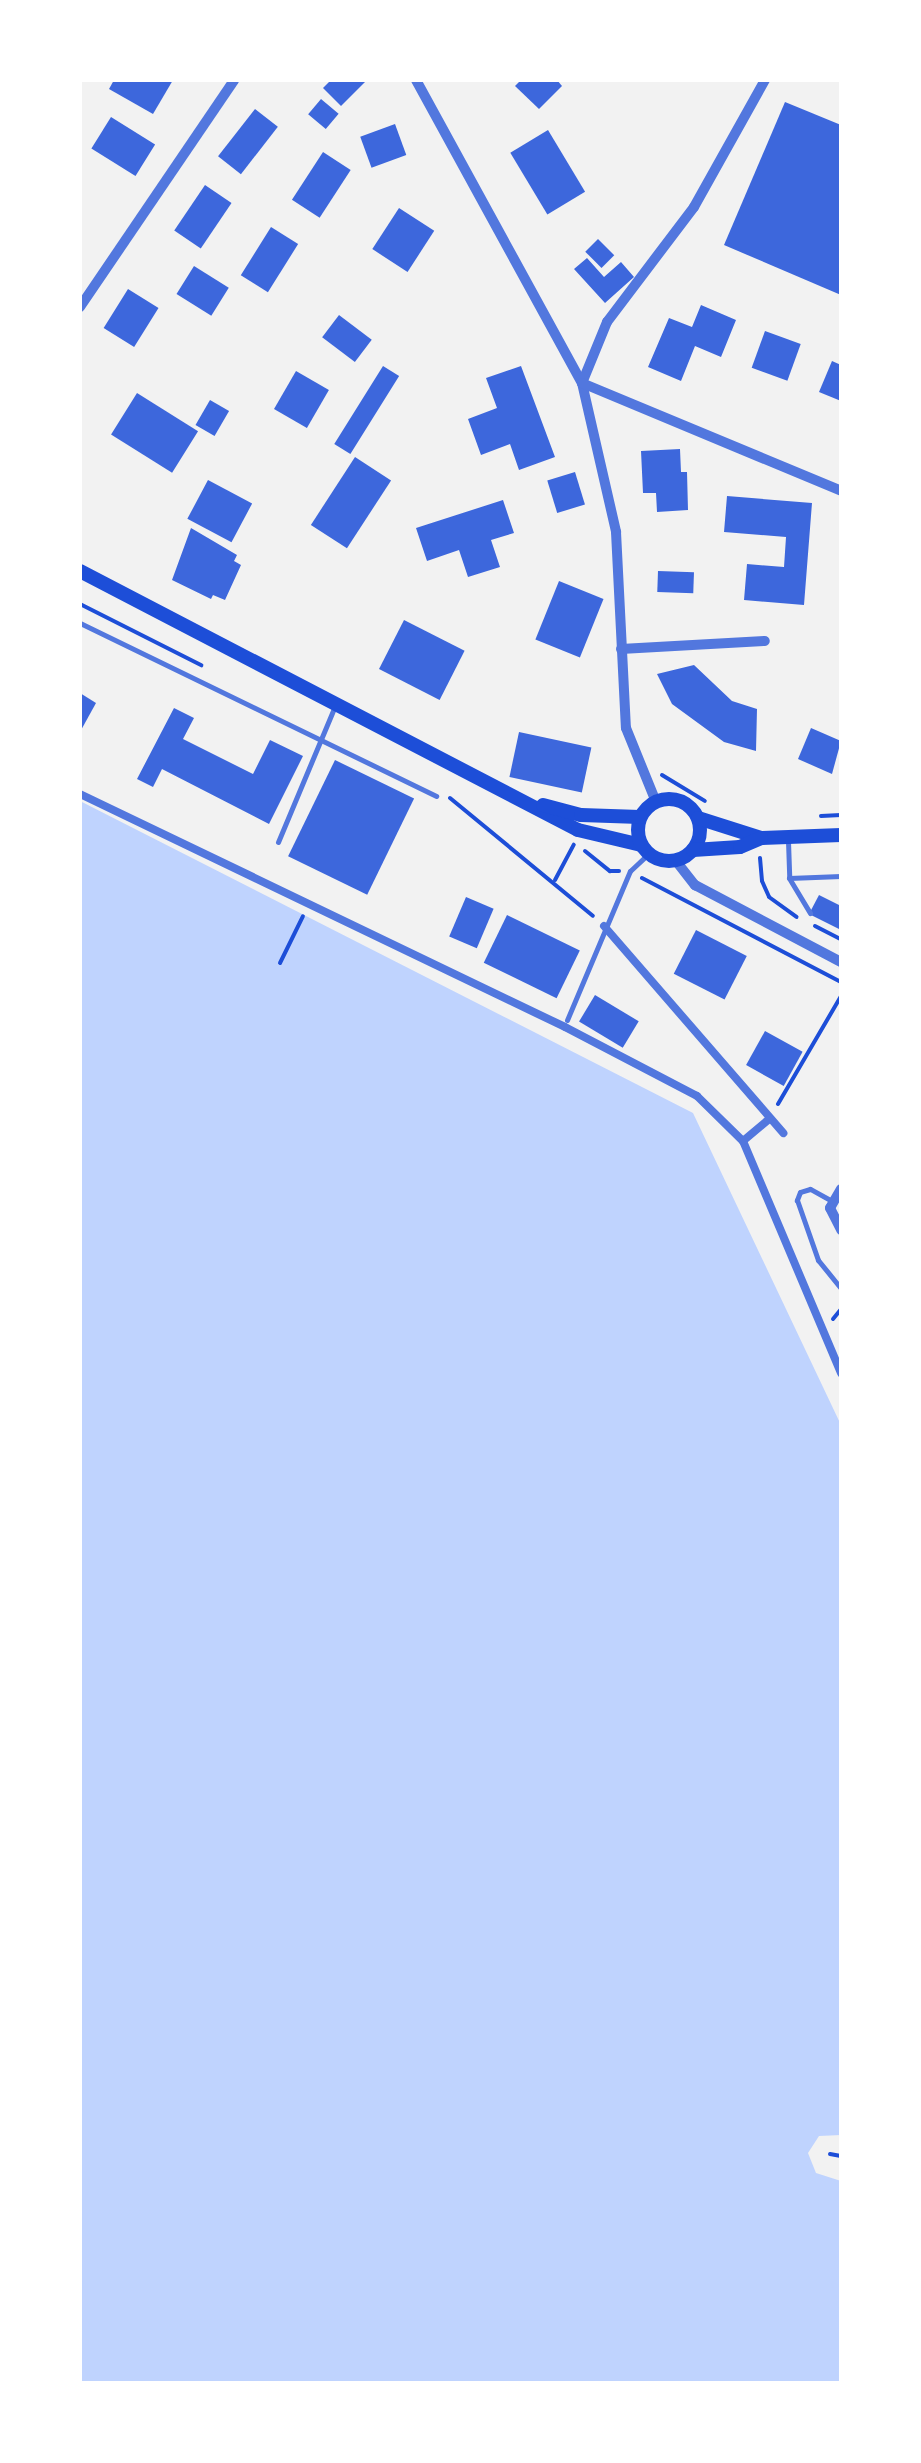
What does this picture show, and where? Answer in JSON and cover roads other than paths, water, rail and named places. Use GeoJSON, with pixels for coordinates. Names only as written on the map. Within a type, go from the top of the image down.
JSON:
{"type":"FeatureCollection","features":[{"type":"Feature","properties":{"kind":"main road"},"geometry":{"type":"LineString","coordinates":[[80,570],[578,830],[676,861],[693,850],[740,847],[761,838]]}},
{"type":"Feature","properties":{"kind":"main road"},"geometry":{"type":"LineString","coordinates":[[524,800],[580,815],[640,817],[656,802],[675,800],[698,818],[761,838],[841,835]]}},
{"type":"Feature","properties":{"kind":"main road"},"geometry":{"type":"LineString","coordinates":[[640,817],[644,850]]}},
{"type":"Feature","properties":{"kind":"main road"},"geometry":{"type":"LineString","coordinates":[[693,850],[700,834],[698,818]]}},
{"type":"Feature","properties":{"kind":"street"},"geometry":{"type":"LineString","coordinates":[[80,307],[234,80]]}},
{"type":"Feature","properties":{"kind":"street"},"geometry":{"type":"LineString","coordinates":[[416,80],[582,383],[616,532],[626,728],[656,802]]}},
{"type":"Feature","properties":{"kind":"street"},"geometry":{"type":"LineString","coordinates":[[582,383],[606,322],[694,207],[765,80]]}},
{"type":"Feature","properties":{"kind":"street"},"geometry":{"type":"LineString","coordinates":[[582,383],[841,491]]}},
{"type":"Feature","properties":{"kind":"street"},"geometry":{"type":"LineString","coordinates":[[621,649],[765,640]]}},
{"type":"Feature","properties":{"kind":"street"},"geometry":{"type":"LineString","coordinates":[[80,794],[310,902],[697,1096],[743,1142],[841,1373]]}},
{"type":"Feature","properties":{"kind":"street"},"geometry":{"type":"LineString","coordinates":[[676,861],[695,885],[841,962]]}},
{"type":"Feature","properties":{"kind":"street"},"geometry":{"type":"LineString","coordinates":[[604,926],[783,1133]]}},
{"type":"Feature","properties":{"kind":"street"},"geometry":{"type":"LineString","coordinates":[[743,1142],[770,1118]]}},
{"type":"Feature","properties":{"kind":"street"},"geometry":{"type":"LineString","coordinates":[[841,1189],[832,1201],[832,1220],[841,1230]]}},
{"type":"Feature","properties":{"kind":"lane"},"geometry":{"type":"LineString","coordinates":[[80,623],[436,796]]}},
{"type":"Feature","properties":{"kind":"lane"},"geometry":{"type":"LineString","coordinates":[[278,842],[337,701]]}},
{"type":"Feature","properties":{"kind":"lane"},"geometry":{"type":"LineString","coordinates":[[788,838],[789,878],[810,913]]}},
{"type":"Feature","properties":{"kind":"lane"},"geometry":{"type":"LineString","coordinates":[[566,1020],[604,926],[644,850]]}},
{"type":"Feature","properties":{"kind":"lane"},"geometry":{"type":"LineString","coordinates":[[789,878],[841,876]]}},
{"type":"Feature","properties":{"kind":"lane"},"geometry":{"type":"LineString","coordinates":[[832,1201],[810,1189],[800,1192],[797,1200],[818,1260],[841,1288]]}},
{"type":"Feature","properties":{"kind":"water"},"geometry":{"type":"Polygon","coordinates":[[[80,801],[693,1113],[841,1425],[841,2135],[819,2136],[808,2153],[816,2173],[841,2181],[841,2383],[80,2383],[80,801]]]}}]}
